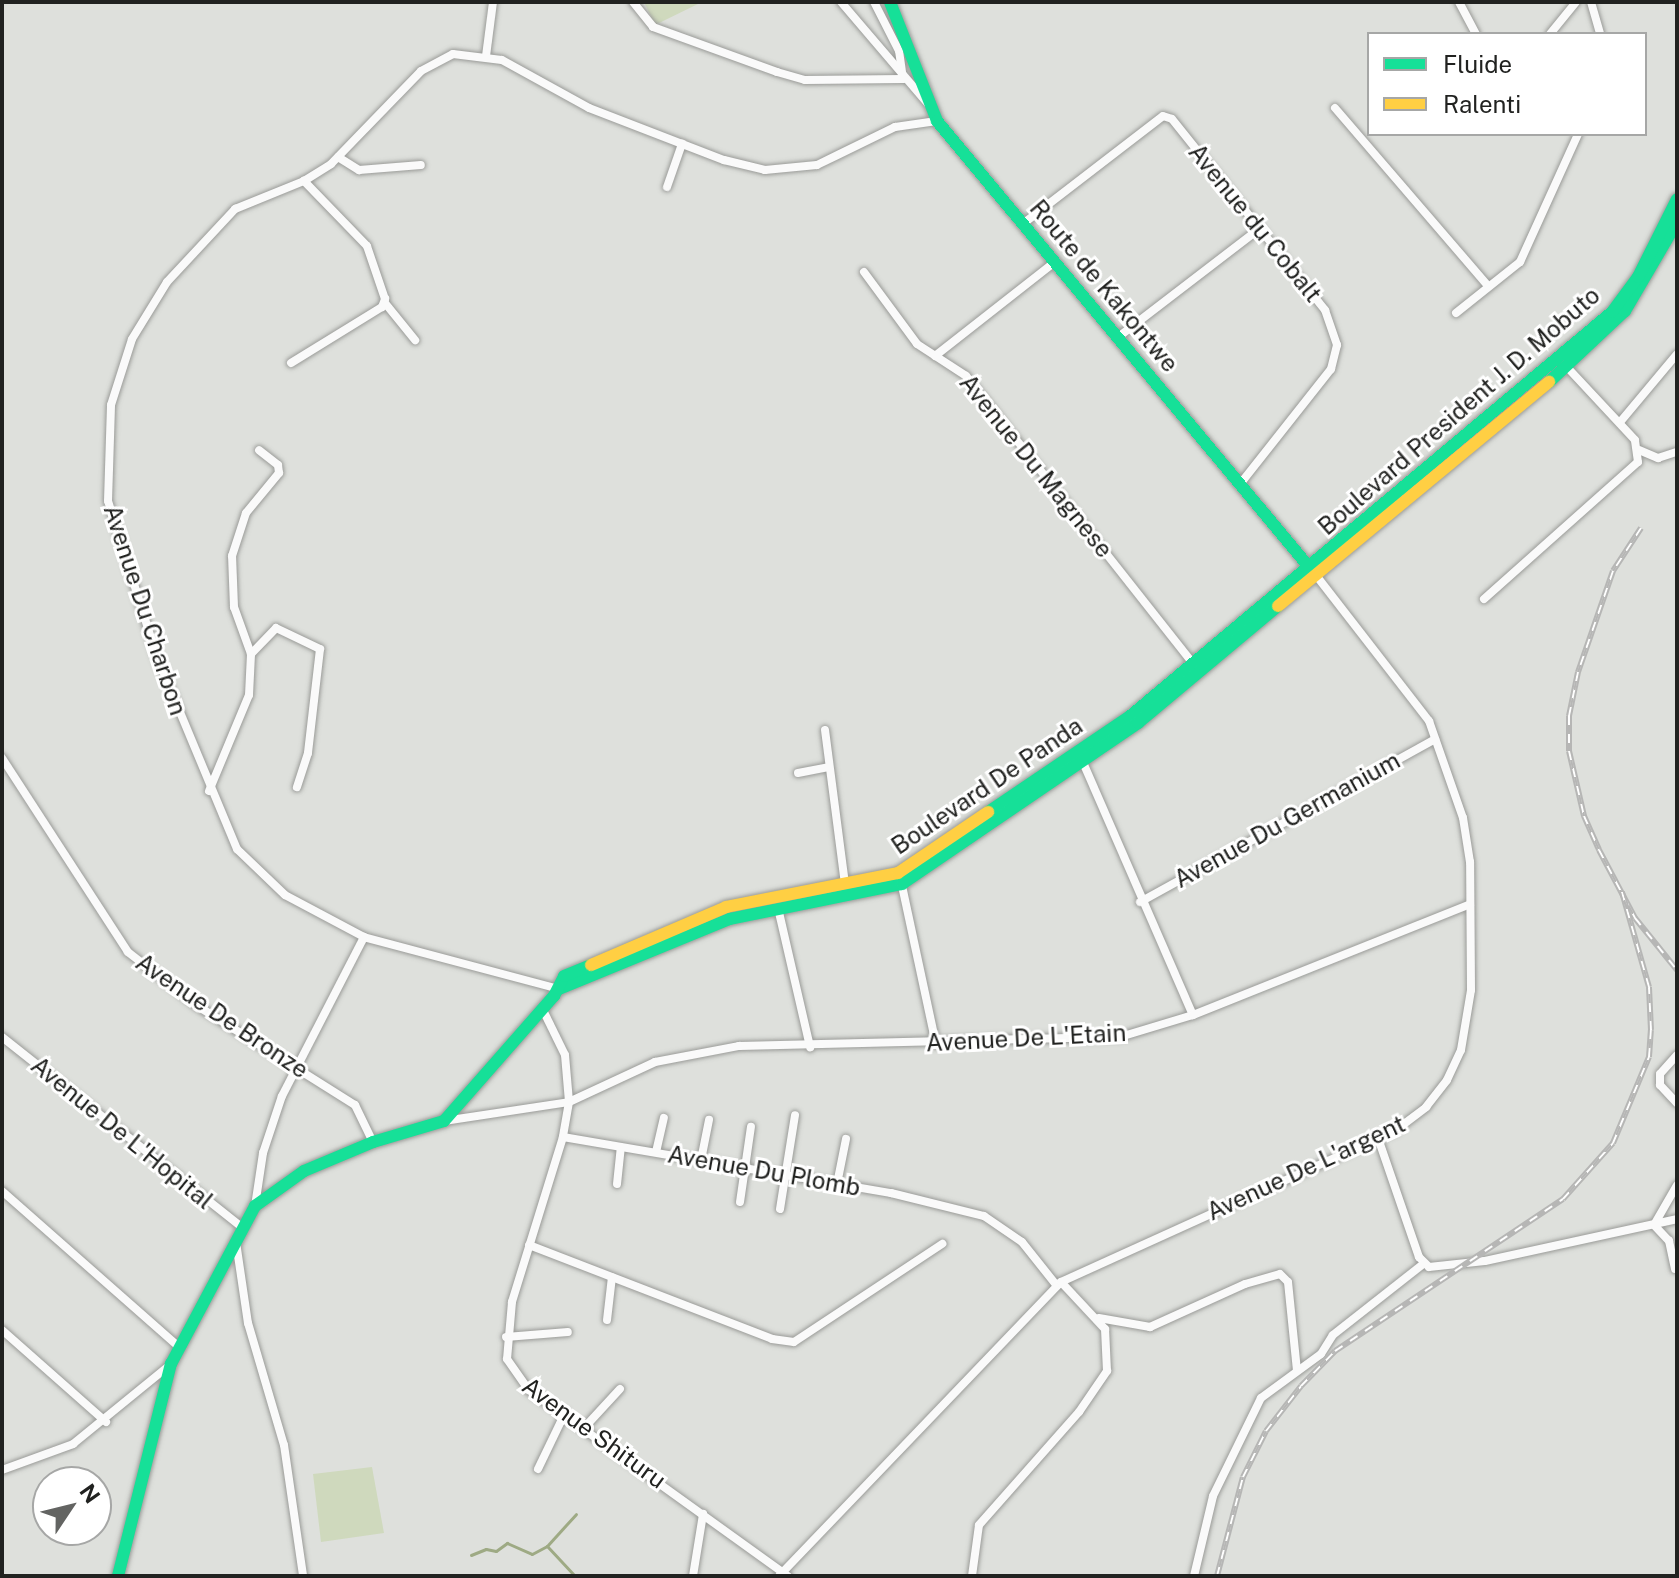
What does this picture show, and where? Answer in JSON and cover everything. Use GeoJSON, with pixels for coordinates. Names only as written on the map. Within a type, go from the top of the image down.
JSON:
{"type":"FeatureCollection","features":[{"type":"Feature","properties":{"kind":"street"},"geometry":{"type":"LineString","coordinates":[[486,56],[492,2]]}},
{"type":"Feature","properties":{"kind":"street"},"geometry":{"type":"LineString","coordinates":[[633,2],[653,27],[805,80],[903,79]]}},
{"type":"Feature","properties":{"kind":"street"},"geometry":{"type":"LineString","coordinates":[[841,2],[903,79],[929,105]]}},
{"type":"Feature","properties":{"kind":"street"},"geometry":{"type":"LineString","coordinates":[[874,2],[899,51],[903,79]]}},
{"type":"Feature","properties":{"kind":"street","name":"Route de Kakontwe"},"geometry":{"type":"LineString","coordinates":[[890,2],[937,121],[1314,573]]}},
{"type":"Feature","properties":{"kind":"street"},"geometry":{"type":"LineString","coordinates":[[1459,2],[1475,32]]}},
{"type":"Feature","properties":{"kind":"street"},"geometry":{"type":"LineString","coordinates":[[1552,32],[1576,2]]}},
{"type":"Feature","properties":{"kind":"street"},"geometry":{"type":"LineString","coordinates":[[1591,2],[1599,32]]}},
{"type":"Feature","properties":{"kind":"street","name":"Avenue Du Charbon"},"geometry":{"type":"LineString","coordinates":[[559,989],[364,937],[267,882],[237,849],[209,791],[114,529],[105,474],[111,405],[149,305],[190,253],[235,209],[304,181],[338,157],[421,71],[453,54],[486,56],[518,65],[589,108],[746,167],[798,170],[895,127],[937,121]]}},
{"type":"Feature","properties":{"kind":"street"},"geometry":{"type":"LineString","coordinates":[[1335,108],[1487,285]]}},
{"type":"Feature","properties":{"kind":"street","name":"Avenue du Cobalt"},"geometry":{"type":"LineString","coordinates":[[1024,223],[1163,116],[1172,119],[1325,310],[1337,355],[1241,483]]}},
{"type":"Feature","properties":{"kind":"street"},"geometry":{"type":"LineString","coordinates":[[1456,313],[1487,285],[1520,262],[1577,136]]}},
{"type":"Feature","properties":{"kind":"street"},"geometry":{"type":"LineString","coordinates":[[667,187],[682,144]]}},
{"type":"Feature","properties":{"kind":"street"},"geometry":{"type":"LineString","coordinates":[[338,157],[359,170],[421,165]]}},
{"type":"Feature","properties":{"kind":"street"},"geometry":{"type":"LineString","coordinates":[[304,181],[367,246],[385,303],[415,340]]}},
{"type":"Feature","properties":{"kind":"street","name":"Boulevard President J. D. Mobuto"},"geometry":{"type":"LineString","coordinates":[[1499,418],[1612,312],[1638,277],[1677,199]]}},
{"type":"Feature","properties":{"kind":"street","name":"Boulevard President J. D. Mobuto"},"geometry":{"type":"LineString","coordinates":[[1314,573],[1499,418],[1567,367],[1625,311],[1677,222]]}},
{"type":"Feature","properties":{"kind":"street"},"geometry":{"type":"LineString","coordinates":[[1117,338],[1259,229]]}},
{"type":"Feature","properties":{"kind":"street"},"geometry":{"type":"LineString","coordinates":[[935,356],[1055,262]]}},
{"type":"Feature","properties":{"kind":"street","name":"Avenue Du Magnese"},"geometry":{"type":"LineString","coordinates":[[864,272],[917,344],[966,376],[1196,668]]}},
{"type":"Feature","properties":{"kind":"street"},"geometry":{"type":"LineString","coordinates":[[291,363],[385,303]]}},
{"type":"Feature","properties":{"kind":"street"},"geometry":{"type":"LineString","coordinates":[[1621,421],[1677,354]]}},
{"type":"Feature","properties":{"kind":"street"},"geometry":{"type":"LineString","coordinates":[[1567,367],[1621,421],[1639,450],[1658,458],[1677,452]]}},
{"type":"Feature","properties":{"kind":"street"},"geometry":{"type":"LineString","coordinates":[[209,791],[241,720],[251,654],[234,607],[232,556],[246,513],[279,473],[276,462],[259,450]]}},
{"type":"Feature","properties":{"kind":"street"},"geometry":{"type":"LineString","coordinates":[[1484,599],[1638,462],[1639,450]]}},
{"type":"Feature","properties":{"kind":"street","name":"Boulevard De Panda"},"geometry":{"type":"LineString","coordinates":[[444,1121],[559,989],[564,976],[610,962],[726,907],[845,898],[900,878],[1081,757],[1314,573]]}},
{"type":"Feature","properties":{"kind":"street","name":"Avenue De L'argent"},"geometry":{"type":"LineString","coordinates":[[783,1574],[1059,1284],[1378,1138],[1426,1107],[1457,1061],[1471,990],[1470,904],[1463,818],[1422,709],[1314,573]]}},
{"type":"Feature","properties":{"kind":"street"},"geometry":{"type":"LineString","coordinates":[[251,654],[276,628],[320,649],[308,753],[297,787]]}},
{"type":"Feature","properties":{"kind":"street"},"geometry":{"type":"LineString","coordinates":[[825,730],[845,898]]}},
{"type":"Feature","properties":{"kind":"street","name":"Avenue Du Germanium"},"geometry":{"type":"LineString","coordinates":[[1140,902],[1435,739]]}},
{"type":"Feature","properties":{"kind":"street"},"geometry":{"type":"LineString","coordinates":[[1081,757],[1140,902],[1193,1015]]}},
{"type":"Feature","properties":{"kind":"street","name":"Avenue De Bronze"},"geometry":{"type":"LineString","coordinates":[[2,758],[6,776],[128,952],[196,1005],[360,1110],[373,1142]]}},
{"type":"Feature","properties":{"kind":"street"},"geometry":{"type":"LineString","coordinates":[[798,773],[828,767]]}},
{"type":"Feature","properties":{"kind":"street"},"geometry":{"type":"LineString","coordinates":[[900,878],[936,1044]]}},
{"type":"Feature","properties":{"kind":"street","name":"Boulevard De Panda"},"geometry":{"type":"LineString","coordinates":[[777,901],[845,882],[900,878]]}},
{"type":"Feature","properties":{"kind":"street"},"geometry":{"type":"LineString","coordinates":[[777,901],[810,1047]]}},
{"type":"Feature","properties":{"kind":"street","name":"Avenue De L'Etain"},"geometry":{"type":"LineString","coordinates":[[444,1121],[569,1102],[655,1062],[697,1051],[739,1046],[810,1047],[1120,1037],[1193,1015],[1470,904]]}},
{"type":"Feature","properties":{"kind":"street"},"geometry":{"type":"LineString","coordinates":[[118,1576],[171,1364],[255,1206],[263,1153],[295,1068],[364,937]]}},
{"type":"Feature","properties":{"kind":"street","name":"Avenue Shituru"},"geometry":{"type":"LineString","coordinates":[[542,1008],[565,1055],[569,1102],[563,1137],[529,1245],[506,1337],[507,1359],[520,1382],[783,1574]]}},
{"type":"Feature","properties":{"kind":"street","name":"Avenue De L'Hopital"},"geometry":{"type":"LineString","coordinates":[[2,1037],[243,1228]]}},
{"type":"Feature","properties":{"kind":"street"},"geometry":{"type":"LineString","coordinates":[[1677,1055],[1660,1074],[1660,1085],[1677,1103]]}},
{"type":"Feature","properties":{"kind":"street"},"geometry":{"type":"LineString","coordinates":[[780,1209],[795,1115]]}},
{"type":"Feature","properties":{"kind":"street"},"geometry":{"type":"LineString","coordinates":[[656,1152],[664,1118]]}},
{"type":"Feature","properties":{"kind":"street"},"geometry":{"type":"LineString","coordinates":[[701,1160],[709,1120]]}},
{"type":"Feature","properties":{"kind":"street"},"geometry":{"type":"LineString","coordinates":[[255,1206],[288,1180],[373,1142],[444,1121]]}},
{"type":"Feature","properties":{"kind":"street"},"geometry":{"type":"LineString","coordinates":[[740,1202],[741,1167],[751,1127]]}},
{"type":"Feature","properties":{"kind":"street","name":"Avenue Du Plomb"},"geometry":{"type":"LineString","coordinates":[[563,1137],[784,1174],[964,1210],[993,1220],[1022,1242],[1059,1284],[1098,1317]]}},
{"type":"Feature","properties":{"kind":"street"},"geometry":{"type":"LineString","coordinates":[[1378,1138],[1422,1265]]}},
{"type":"Feature","properties":{"kind":"street"},"geometry":{"type":"LineString","coordinates":[[837,1184],[846,1139]]}},
{"type":"Feature","properties":{"kind":"street"},"geometry":{"type":"LineString","coordinates":[[617,1184],[621,1147]]}},
{"type":"Feature","properties":{"kind":"street"},"geometry":{"type":"LineString","coordinates":[[1654,1225],[1677,1185]]}},
{"type":"Feature","properties":{"kind":"street"},"geometry":{"type":"LineString","coordinates":[[2,1191],[179,1347]]}},
{"type":"Feature","properties":{"kind":"street"},"geometry":{"type":"LineString","coordinates":[[1194,1576],[1213,1496],[1255,1406],[1422,1265],[1460,1265],[1677,1219]]}},
{"type":"Feature","properties":{"kind":"street"},"geometry":{"type":"LineString","coordinates":[[1654,1225],[1669,1241],[1675,1269]]}},
{"type":"Feature","properties":{"kind":"street"},"geometry":{"type":"LineString","coordinates":[[236,1242],[248,1323],[284,1445],[303,1576]]}},
{"type":"Feature","properties":{"kind":"street"},"geometry":{"type":"LineString","coordinates":[[529,1245],[772,1339],[794,1342],[810,1337],[942,1244]]}},
{"type":"Feature","properties":{"kind":"street"},"geometry":{"type":"LineString","coordinates":[[972,1576],[978,1563],[979,1525],[1099,1388],[1107,1355],[1098,1317],[1150,1327],[1245,1284],[1280,1274],[1288,1282],[1297,1371]]}},
{"type":"Feature","properties":{"kind":"street"},"geometry":{"type":"LineString","coordinates":[[607,1320],[612,1277]]}},
{"type":"Feature","properties":{"kind":"street"},"geometry":{"type":"LineString","coordinates":[[2,1330],[106,1422]]}},
{"type":"Feature","properties":{"kind":"street"},"geometry":{"type":"LineString","coordinates":[[506,1337],[568,1332]]}},
{"type":"Feature","properties":{"kind":"street"},"geometry":{"type":"LineString","coordinates":[[2,1470],[42,1459],[106,1422],[171,1364]]}},
{"type":"Feature","properties":{"kind":"street"},"geometry":{"type":"LineString","coordinates":[[584,1428],[620,1389]]}},
{"type":"Feature","properties":{"kind":"street"},"geometry":{"type":"LineString","coordinates":[[538,1469],[565,1413]]}},
{"type":"Feature","properties":{"kind":"street"},"geometry":{"type":"LineString","coordinates":[[693,1576],[703,1514]]}},
{"type":"Feature","properties":{"kind":"green space"},"geometry":{"type":"Polygon","coordinates":[[[644,2],[702,2],[655,25],[644,2]]]}},
{"type":"Feature","properties":{"kind":"green space"},"geometry":{"type":"Polygon","coordinates":[[[372,1467],[384,1533],[321,1542],[313,1474],[372,1467]]]}},
{"type":"Feature","properties":{"kind":"waterway"},"geometry":{"type":"LineString","coordinates":[[547,1546],[576,1514]]}},
{"type":"Feature","properties":{"kind":"waterway"},"geometry":{"type":"LineString","coordinates":[[471,1555],[486,1549],[496,1551],[507,1543],[532,1554],[547,1546],[575,1576]]}},
{"type":"Feature","properties":{"kind":"railway"},"geometry":{"type":"LineString","coordinates":[[1641,528],[1613,571],[1578,672],[1569,716],[1569,751],[1584,816],[1599,850],[1635,918],[1677,970]]}},
{"type":"Feature","properties":{"kind":"railway"},"geometry":{"type":"LineString","coordinates":[[1217,1576],[1243,1477],[1266,1431],[1301,1386],[1335,1351],[1563,1199],[1613,1143],[1649,1057],[1651,1030],[1649,987],[1622,892]]}},
{"type":"Feature","properties":{"kind":"traffic: fast"},"geometry":{"type":"LineString","coordinates":[[890,2],[937,121],[1314,573]]}},
{"type":"Feature","properties":{"kind":"traffic: fast"},"geometry":{"type":"LineString","coordinates":[[988,812],[1129,717],[1612,312],[1638,277],[1677,199]]}},
{"type":"Feature","properties":{"kind":"traffic: fast"},"geometry":{"type":"LineString","coordinates":[[1549,382],[1625,311],[1677,222]]}},
{"type":"Feature","properties":{"kind":"traffic: fast"},"geometry":{"type":"LineString","coordinates":[[559,989],[730,919],[902,884],[1138,723],[1278,606]]}},
{"type":"Feature","properties":{"kind":"traffic: fast"},"geometry":{"type":"LineString","coordinates":[[118,1576],[171,1364],[255,1206],[304,1171],[373,1142],[444,1121],[554,996],[564,976],[591,965]]}},
{"type":"Feature","properties":{"kind":"traffic: slow"},"geometry":{"type":"LineString","coordinates":[[1278,606],[1549,382]]}},
{"type":"Feature","properties":{"kind":"traffic: slow"},"geometry":{"type":"LineString","coordinates":[[591,965],[726,907],[898,873],[988,812]]}}]}
